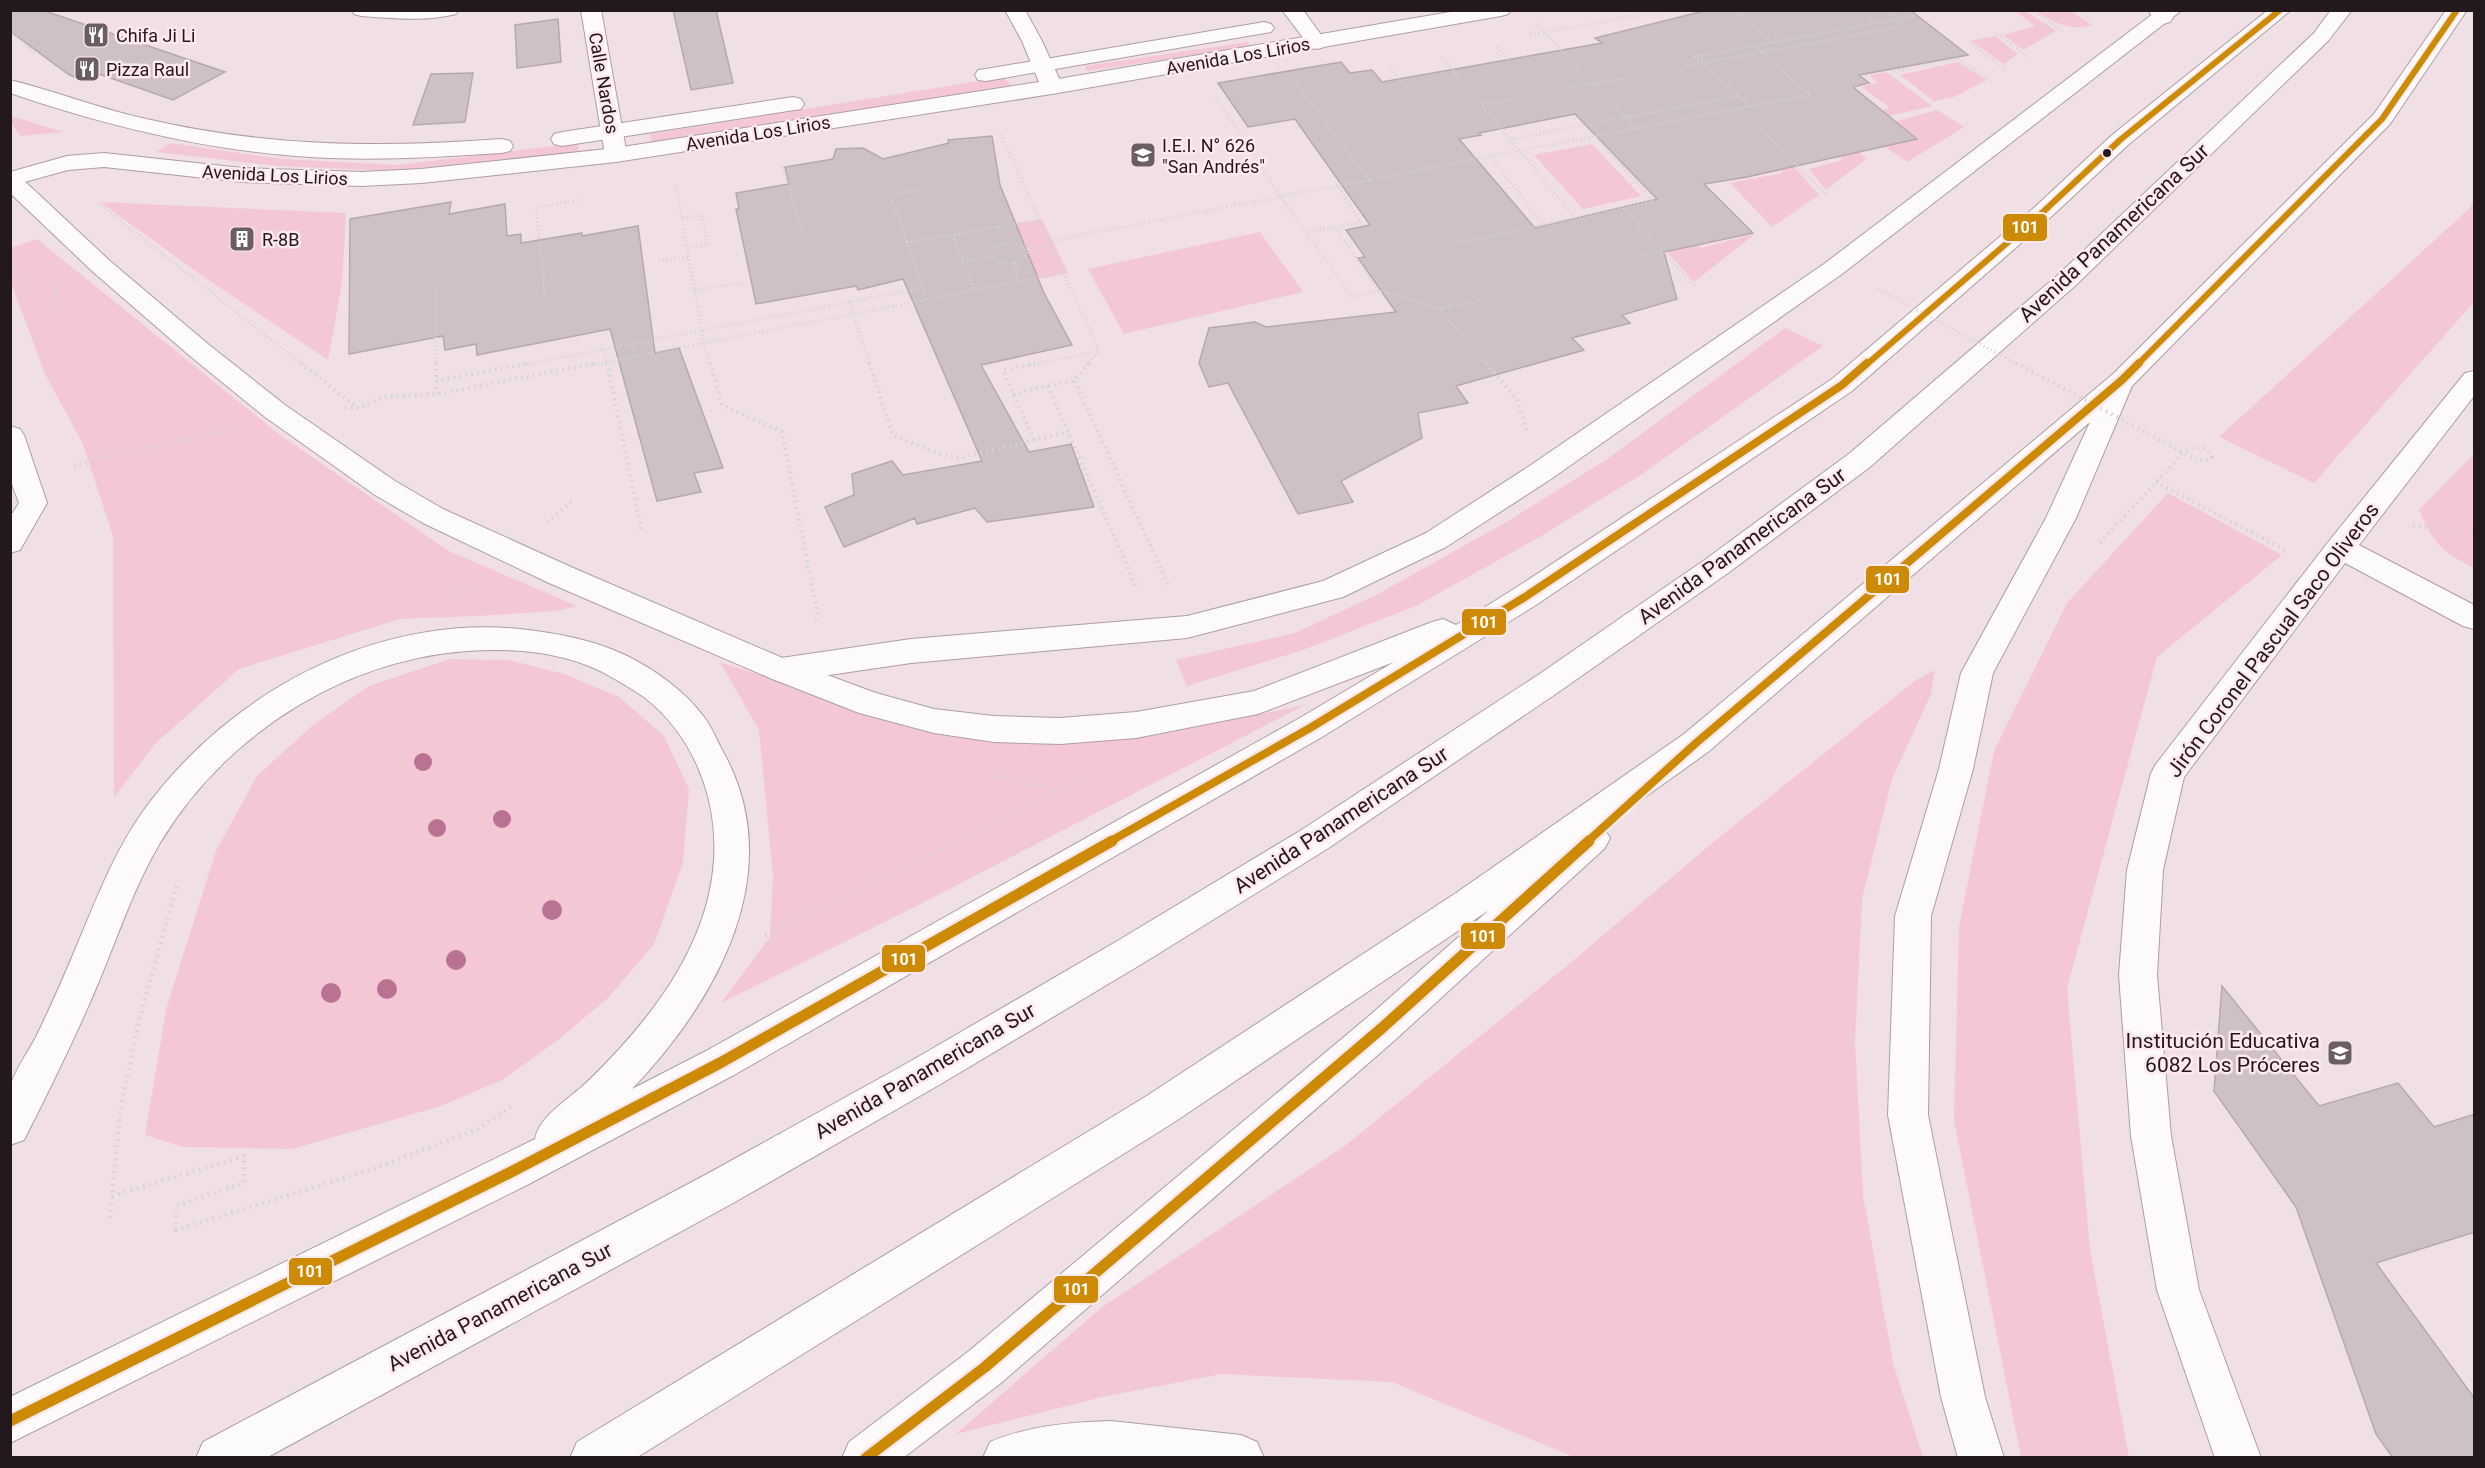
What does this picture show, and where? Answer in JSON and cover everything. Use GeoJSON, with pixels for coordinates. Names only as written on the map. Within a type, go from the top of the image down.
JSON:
{"type":"FeatureCollection","features":[{"type":"Feature","properties":{"kind":"main road"},"geometry":{"type":"LineString","coordinates":[[361,10],[410,13],[449,10]]}},
{"type":"Feature","properties":{"kind":"main road","name":"Calle Nardos"},"geometry":{"type":"LineString","coordinates":[[591,10],[616,155]]}},
{"type":"Feature","properties":{"kind":"main road"},"geometry":{"type":"LineString","coordinates":[[1016,10],[1052,87]]}},
{"type":"Feature","properties":{"kind":"main road","name":"Avenida Los Lirios"},"geometry":{"type":"LineString","coordinates":[[10,179],[68,163],[104,160],[242,175],[362,179],[421,176],[616,155],[1052,87],[1501,10]]}},
{"type":"Feature","properties":{"kind":"main road"},"geometry":{"type":"LineString","coordinates":[[10,1421],[513,1171],[720,1063],[1310,728],[1525,597],[1842,386],[2044,211],[2120,140],[2281,10]]}},
{"type":"Feature","properties":{"kind":"main road","name":"Avenida Panamericana Sur"},"geometry":{"type":"LineString","coordinates":[[219,1458],[721,1188],[925,1073],[1132,951],[1315,839],[1549,683],[1717,566],[1860,460],[2068,279],[2321,37],[2342,10]]}},
{"type":"Feature","properties":{"kind":"main road"},"geometry":{"type":"LineString","coordinates":[[865,1458],[985,1366],[1382,1028],[1696,743],[2122,380],[2382,119],[2457,10]]}},
{"type":"Feature","properties":{"kind":"main road"},"geometry":{"type":"LineString","coordinates":[[781,670],[911,651],[1187,627],[1332,589],[1436,540],[1541,472],[1833,269],[2164,13]]}},
{"type":"Feature","properties":{"kind":"main road","name":"Avenida Los Lirios"},"geometry":{"type":"LineString","coordinates":[[967,78],[1297,17],[1347,15]]}},
{"type":"Feature","properties":{"kind":"main road"},"geometry":{"type":"LineString","coordinates":[[1297,17],[1317,43]]}},
{"type":"Feature","properties":{"kind":"main road","name":"Avenida Los Lirios"},"geometry":{"type":"LineString","coordinates":[[10,86],[57,103],[142,126],[280,148],[433,151],[521,145],[814,101]]}},
{"type":"Feature","properties":{"kind":"main road"},"geometry":{"type":"LineString","coordinates":[[10,179],[101,266],[199,350],[275,411],[385,488],[434,516],[561,575],[781,670],[870,704],[934,721],[994,729],[1049,730],[1136,725],[1258,702],[1525,597]]}},
{"type":"Feature","properties":{"kind":"main road","name":"Jirón Coronel Pascual Saco Oliveros"},"geometry":{"type":"LineString","coordinates":[[2238,1458],[2178,1290],[2151,1136],[2138,975],[2145,870],[2168,773],[2331,559],[2475,379]]}},
{"type":"Feature","properties":{"kind":"main road"},"geometry":{"type":"LineString","coordinates":[[1981,1458],[1963,1397],[1908,1115],[1913,916],[1956,769],[1977,673],[2061,518],[2122,380]]}},
{"type":"Feature","properties":{"kind":"main road"},"geometry":{"type":"LineString","coordinates":[[10,435],[33,503],[10,543]]}},
{"type":"Feature","properties":{"kind":"main road"},"geometry":{"type":"LineString","coordinates":[[2331,559],[2475,618]]}},
{"type":"Feature","properties":{"kind":"main road"},"geometry":{"type":"LineString","coordinates":[[10,1127],[71,1002],[111,906],[149,830],[192,776],[218,749],[249,723],[284,699],[322,678],[360,662],[400,649],[442,640],[523,640],[573,648],[627,668],[663,694],[697,732],[712,759],[724,788],[733,838],[731,873],[723,909],[714,938],[700,968],[670,1013],[633,1058],[578,1116],[513,1171]]}},
{"type":"Feature","properties":{"kind":"main road"},"geometry":{"type":"LineString","coordinates":[[593,1458],[1159,1110],[1469,904],[1696,743]]}},
{"type":"Feature","properties":{"kind":"main road"},"geometry":{"type":"LineString","coordinates":[[1006,1458],[1077,1446],[1110,1444],[1241,1458]]}},
{"type":"Feature","properties":{"kind":"path"},"geometry":{"type":"LineString","coordinates":[[1734,10],[1772,43]]}},
{"type":"Feature","properties":{"kind":"path"},"geometry":{"type":"LineString","coordinates":[[1686,66],[1906,26],[1886,10]]}},
{"type":"Feature","properties":{"kind":"path"},"geometry":{"type":"LineString","coordinates":[[1750,107],[1694,57],[1915,16],[1907,10]]}},
{"type":"Feature","properties":{"kind":"path"},"geometry":{"type":"LineString","coordinates":[[2032,10],[2064,32]]}},
{"type":"Feature","properties":{"kind":"path"},"geometry":{"type":"LineString","coordinates":[[2077,10],[2094,22]]}},
{"type":"Feature","properties":{"kind":"path"},"geometry":{"type":"LineString","coordinates":[[1530,18],[1636,128]]}},
{"type":"Feature","properties":{"kind":"path"},"geometry":{"type":"LineString","coordinates":[[1997,34],[2028,57]]}},
{"type":"Feature","properties":{"kind":"path"},"geometry":{"type":"LineString","coordinates":[[1492,42],[1509,60]]}},
{"type":"Feature","properties":{"kind":"path"},"geometry":{"type":"LineString","coordinates":[[1970,43],[2008,71]]}},
{"type":"Feature","properties":{"kind":"path"},"geometry":{"type":"LineString","coordinates":[[991,257],[993,249],[1006,243],[1019,244],[1027,249],[1051,242],[1280,196],[1809,95],[1755,46]]}},
{"type":"Feature","properties":{"kind":"path"},"geometry":{"type":"LineString","coordinates":[[1438,52],[1575,218]]}},
{"type":"Feature","properties":{"kind":"path"},"geometry":{"type":"LineString","coordinates":[[1891,72],[1958,59],[1992,82]]}},
{"type":"Feature","properties":{"kind":"path"},"geometry":{"type":"LineString","coordinates":[[1386,61],[1407,89]]}},
{"type":"Feature","properties":{"kind":"path"},"geometry":{"type":"LineString","coordinates":[[1291,75],[1369,180]]}},
{"type":"Feature","properties":{"kind":"path"},"geometry":{"type":"LineString","coordinates":[[1569,87],[1624,80]]}},
{"type":"Feature","properties":{"kind":"path"},"geometry":{"type":"LineString","coordinates":[[1212,90],[1280,196],[1308,232],[1352,297],[1379,291],[1440,309],[1495,297]]}},
{"type":"Feature","properties":{"kind":"path"},"geometry":{"type":"LineString","coordinates":[[1512,139],[1738,96]]}},
{"type":"Feature","properties":{"kind":"path"},"geometry":{"type":"LineString","coordinates":[[984,98],[1099,351]]}},
{"type":"Feature","properties":{"kind":"path"},"geometry":{"type":"LineString","coordinates":[[1483,105],[1512,100]]}},
{"type":"Feature","properties":{"kind":"path"},"geometry":{"type":"LineString","coordinates":[[1740,109],[1828,196]]}},
{"type":"Feature","properties":{"kind":"path"},"geometry":{"type":"LineString","coordinates":[[1458,243],[1653,201],[1595,136]]}},
{"type":"Feature","properties":{"kind":"path"},"geometry":{"type":"LineString","coordinates":[[1490,157],[1544,225]]}},
{"type":"Feature","properties":{"kind":"path"},"geometry":{"type":"LineString","coordinates":[[782,165],[803,229]]}},
{"type":"Feature","properties":{"kind":"path"},"geometry":{"type":"LineString","coordinates":[[676,183],[704,344],[722,405],[783,432],[818,616],[781,670]]}},
{"type":"Feature","properties":{"kind":"path"},"geometry":{"type":"LineString","coordinates":[[1308,232],[1360,222],[1338,186]]}},
{"type":"Feature","properties":{"kind":"path"},"geometry":{"type":"LineString","coordinates":[[920,190],[890,195],[927,299]]}},
{"type":"Feature","properties":{"kind":"path"},"geometry":{"type":"LineString","coordinates":[[91,198],[358,408]]}},
{"type":"Feature","properties":{"kind":"path"},"geometry":{"type":"LineString","coordinates":[[536,207],[545,294]]}},
{"type":"Feature","properties":{"kind":"path"},"geometry":{"type":"LineString","coordinates":[[1624,207],[1695,287]]}},
{"type":"Feature","properties":{"kind":"path"},"geometry":{"type":"LineString","coordinates":[[682,218],[702,215],[708,244],[687,248]]}},
{"type":"Feature","properties":{"kind":"path"},"geometry":{"type":"LineString","coordinates":[[907,242],[1040,220]]}},
{"type":"Feature","properties":{"kind":"path"},"geometry":{"type":"LineString","coordinates":[[998,227],[1006,243]]}},
{"type":"Feature","properties":{"kind":"path"},"geometry":{"type":"LineString","coordinates":[[1335,227],[1379,291]]}},
{"type":"Feature","properties":{"kind":"path"},"geometry":{"type":"LineString","coordinates":[[953,235],[974,290]]}},
{"type":"Feature","properties":{"kind":"path"},"geometry":{"type":"LineString","coordinates":[[963,262],[991,257],[1001,263],[1014,263],[1027,256],[1027,249]]}},
{"type":"Feature","properties":{"kind":"path"},"geometry":{"type":"LineString","coordinates":[[1636,256],[1663,251]]}},
{"type":"Feature","properties":{"kind":"path"},"geometry":{"type":"LineString","coordinates":[[659,261],[688,257]]}},
{"type":"Feature","properties":{"kind":"path"},"geometry":{"type":"LineString","coordinates":[[10,264],[45,311],[65,302],[31,258]]}},
{"type":"Feature","properties":{"kind":"path"},"geometry":{"type":"LineString","coordinates":[[1014,263],[1018,282]]}},
{"type":"Feature","properties":{"kind":"path"},"geometry":{"type":"LineString","coordinates":[[74,467],[104,457],[245,427],[275,411],[358,408],[384,397],[437,394],[1065,273]]}},
{"type":"Feature","properties":{"kind":"path"},"geometry":{"type":"LineString","coordinates":[[694,290],[746,282]]}},
{"type":"Feature","properties":{"kind":"path"},"geometry":{"type":"LineString","coordinates":[[435,285],[437,394]]}},
{"type":"Feature","properties":{"kind":"path"},"geometry":{"type":"LineString","coordinates":[[1874,285],[1878,289],[2195,459],[2206,461],[2212,457],[2210,452],[2203,447],[2189,448],[2156,482],[2331,559]]}},
{"type":"Feature","properties":{"kind":"path"},"geometry":{"type":"LineString","coordinates":[[436,381],[702,328],[923,288]]}},
{"type":"Feature","properties":{"kind":"path"},"geometry":{"type":"LineString","coordinates":[[1884,296],[1893,290]]}},
{"type":"Feature","properties":{"kind":"path"},"geometry":{"type":"LineString","coordinates":[[849,301],[893,435],[931,451],[958,458],[1069,432]]}},
{"type":"Feature","properties":{"kind":"path"},"geometry":{"type":"LineString","coordinates":[[1440,309],[1516,400],[1541,472]]}},
{"type":"Feature","properties":{"kind":"path"},"geometry":{"type":"LineString","coordinates":[[604,349],[642,533]]}},
{"type":"Feature","properties":{"kind":"path"},"geometry":{"type":"LineString","coordinates":[[1012,394],[1074,380],[1099,351]]}},
{"type":"Feature","properties":{"kind":"path"},"geometry":{"type":"LineString","coordinates":[[1034,440],[1003,370],[1099,351]]}},
{"type":"Feature","properties":{"kind":"path"},"geometry":{"type":"LineString","coordinates":[[1074,380],[1187,627]]}},
{"type":"Feature","properties":{"kind":"path"},"geometry":{"type":"LineString","coordinates":[[1048,386],[1138,590]]}},
{"type":"Feature","properties":{"kind":"path"},"geometry":{"type":"LineString","coordinates":[[2371,508],[2410,525],[2475,534]]}},
{"type":"Feature","properties":{"kind":"path"},"geometry":{"type":"LineString","coordinates":[[700,968],[1136,752],[1136,725]]}},
{"type":"Feature","properties":{"kind":"path"},"geometry":{"type":"LineString","coordinates":[[110,1218],[120,1111],[139,1020],[179,876]]}},
{"type":"Feature","properties":{"kind":"path"},"geometry":{"type":"LineString","coordinates":[[112,1196],[244,1156],[244,1183],[176,1206],[176,1230],[373,1169],[478,1129],[523,1098]]}},
{"type":"Feature","properties":{"kind":"shaded area"},"geometry":{"type":"Polygon","coordinates":[[[2015,11],[2026,11],[2056,31],[2023,50],[2003,35],[2035,26],[2015,11]]]}},
{"type":"Feature","properties":{"kind":"shaded area"},"geometry":{"type":"Polygon","coordinates":[[[2035,11],[2071,11],[2092,25],[2070,27],[2035,11]]]}},
{"type":"Feature","properties":{"kind":"shaded area"},"geometry":{"type":"Polygon","coordinates":[[[1995,36],[2018,54],[2004,64],[1971,41],[1995,36]]]}},
{"type":"Feature","properties":{"kind":"shaded area"},"geometry":{"type":"Polygon","coordinates":[[[1248,42],[1251,47],[1087,71],[1085,66],[1248,42]]]}},
{"type":"Feature","properties":{"kind":"shaded area"},"geometry":{"type":"Polygon","coordinates":[[[1958,62],[1986,80],[1954,97],[1934,101],[1900,75],[1958,62]]]}},
{"type":"Feature","properties":{"kind":"shaded area"},"geometry":{"type":"Polygon","coordinates":[[[1886,72],[1932,106],[1880,118],[1873,112],[1890,108],[1862,87],[1877,83],[1870,75],[1886,72]]]}},
{"type":"Feature","properties":{"kind":"shaded area"},"geometry":{"type":"Polygon","coordinates":[[[1004,77],[1011,86],[652,143],[650,134],[1004,77]]]}},
{"type":"Feature","properties":{"kind":"shaded area"},"geometry":{"type":"Polygon","coordinates":[[[1937,110],[1964,127],[1907,162],[1884,146],[1915,139],[1894,122],[1937,110]]]}},
{"type":"Feature","properties":{"kind":"shaded area"},"geometry":{"type":"Polygon","coordinates":[[[11,116],[63,132],[20,136],[11,122],[11,116]]]}},
{"type":"Feature","properties":{"kind":"shaded area"},"geometry":{"type":"Polygon","coordinates":[[[170,143],[282,159],[398,165],[578,143],[578,152],[391,171],[278,166],[157,152],[170,143]]]}},
{"type":"Feature","properties":{"kind":"shaded area"},"geometry":{"type":"Polygon","coordinates":[[[1592,144],[1641,196],[1583,209],[1534,155],[1592,144]]]}},
{"type":"Feature","properties":{"kind":"shaded area"},"geometry":{"type":"Polygon","coordinates":[[[1854,146],[1866,159],[1826,190],[1809,169],[1843,160],[1835,151],[1854,146]]]}},
{"type":"Feature","properties":{"kind":"shaded area"},"geometry":{"type":"Polygon","coordinates":[[[1790,162],[1819,195],[1772,227],[1730,183],[1783,173],[1777,165],[1790,162]]]}},
{"type":"Feature","properties":{"kind":"shaded area"},"geometry":{"type":"Polygon","coordinates":[[[2474,200],[2474,302],[2314,483],[2219,437],[2470,208],[2474,200]]]}},
{"type":"Feature","properties":{"kind":"shaded area"},"geometry":{"type":"Polygon","coordinates":[[[100,202],[346,213],[342,284],[328,360],[204,277],[100,202]]]}},
{"type":"Feature","properties":{"kind":"shaded area"},"geometry":{"type":"Polygon","coordinates":[[[1042,219],[1068,273],[972,292],[950,235],[1042,219]]]}},
{"type":"Feature","properties":{"kind":"shaded area"},"geometry":{"type":"Polygon","coordinates":[[[1260,232],[1303,292],[1124,334],[1088,269],[1260,232]]]}},
{"type":"Feature","properties":{"kind":"shaded area"},"geometry":{"type":"Polygon","coordinates":[[[1651,234],[1692,240],[1701,248],[1755,234],[1694,282],[1651,234]]]}},
{"type":"Feature","properties":{"kind":"shaded area"},"geometry":{"type":"Polygon","coordinates":[[[37,239],[280,435],[449,551],[577,606],[556,611],[400,619],[239,669],[156,743],[114,797],[113,536],[83,444],[45,374],[11,283],[11,248],[37,239]]]}},
{"type":"Feature","properties":{"kind":"shaded area"},"geometry":{"type":"Polygon","coordinates":[[[1785,328],[1823,346],[1639,476],[1536,539],[1418,605],[1303,650],[1187,686],[1176,660],[1295,633],[1376,595],[1503,524],[1606,460],[1785,328]]]}},
{"type":"Feature","properties":{"kind":"shaded area"},"geometry":{"type":"Polygon","coordinates":[[[2474,454],[2474,568],[2454,557],[2434,539],[2419,510],[2474,454]]]}},
{"type":"Feature","properties":{"kind":"shaded area"},"geometry":{"type":"Polygon","coordinates":[[[2168,493],[2282,555],[2157,657],[2067,988],[2090,1250],[2129,1457],[2021,1457],[1954,1120],[1959,927],[1994,751],[2067,603],[2168,493]]]}},
{"type":"Feature","properties":{"kind":"shaded area"},"geometry":{"type":"Polygon","coordinates":[[[450,659],[509,660],[564,674],[619,697],[664,736],[689,789],[683,863],[654,944],[608,998],[558,1040],[502,1080],[441,1106],[292,1149],[183,1147],[145,1135],[167,1006],[216,851],[257,776],[313,725],[369,686],[450,659]]]}},
{"type":"Feature","properties":{"kind":"shaded area"},"geometry":{"type":"Polygon","coordinates":[[[720,662],[818,694],[1053,742],[1158,735],[1305,705],[905,912],[721,1003],[770,937],[773,876],[759,730],[720,662]]]}},
{"type":"Feature","properties":{"kind":"shaded area"},"geometry":{"type":"Polygon","coordinates":[[[1935,670],[1931,694],[1892,779],[1862,899],[1855,1042],[1863,1195],[1893,1363],[1923,1457],[1574,1457],[1392,1382],[1221,1374],[1102,1397],[956,1434],[1101,1308],[1346,1145],[1563,969],[1722,835],[1916,680],[1935,670]]]}},
{"type":"Feature","properties":{"kind":"building"},"geometry":{"type":"Polygon","coordinates":[[[10,10],[42,10],[225,72],[173,100],[99,74],[83,81],[68,74],[10,31],[10,10]]]}},
{"type":"Feature","properties":{"kind":"building"},"geometry":{"type":"Polygon","coordinates":[[[673,10],[716,10],[733,83],[691,90],[673,10]]]}},
{"type":"Feature","properties":{"kind":"building"},"geometry":{"type":"Polygon","coordinates":[[[1708,10],[1910,10],[1968,55],[1859,75],[1869,83],[1853,87],[1917,139],[1747,177],[1704,184],[1753,233],[1664,252],[1677,299],[1622,315],[1630,323],[1572,338],[1584,350],[1456,386],[1468,403],[1418,413],[1422,438],[1341,481],[1353,502],[1298,514],[1228,383],[1209,387],[1199,363],[1209,328],[1255,322],[1266,327],[1396,312],[1358,258],[1365,257],[1346,230],[1370,225],[1295,119],[1248,127],[1218,83],[1341,62],[1350,73],[1372,70],[1382,82],[1602,43],[1595,38],[1708,10]],[[1575,114],[1459,139],[1535,228],[1657,199],[1575,114]]]}},
{"type":"Feature","properties":{"kind":"building"},"geometry":{"type":"Polygon","coordinates":[[[558,19],[561,62],[517,68],[515,25],[558,19]]]}},
{"type":"Feature","properties":{"kind":"building"},"geometry":{"type":"Polygon","coordinates":[[[473,73],[465,122],[413,125],[431,74],[473,73]]]}},
{"type":"Feature","properties":{"kind":"building"},"geometry":{"type":"Polygon","coordinates":[[[992,136],[1000,185],[1044,293],[1072,345],[981,365],[1029,452],[1071,444],[1094,507],[987,522],[975,508],[917,524],[915,518],[844,547],[825,507],[854,495],[852,474],[892,461],[903,475],[982,461],[903,279],[858,290],[856,286],[756,304],[736,209],[739,209],[736,193],[789,184],[785,167],[833,159],[836,149],[863,148],[883,159],[949,143],[948,140],[992,136]]]}},
{"type":"Feature","properties":{"kind":"building"},"geometry":{"type":"Polygon","coordinates":[[[451,202],[449,214],[505,204],[507,236],[521,234],[521,243],[582,233],[582,236],[638,226],[655,353],[679,348],[723,468],[694,473],[701,492],[657,501],[610,329],[477,355],[476,344],[445,350],[443,336],[349,354],[350,219],[451,202]]]}},
{"type":"Feature","properties":{"kind":"building"},"geometry":{"type":"Polygon","coordinates":[[[2222,986],[2319,1106],[2398,1083],[2434,1127],[2475,1114],[2475,1232],[2376,1263],[2475,1399],[2475,1458],[2393,1458],[2376,1434],[2296,1207],[2214,1091],[2222,986]]]}},
{"type":"Feature","properties":{"kind":"transit line","name":"101"},"geometry":{"type":"LineString","coordinates":[[10,1421],[513,1171],[720,1063],[1310,728],[1525,597],[1842,385],[2044,211],[2120,140],[2280,10]]}},
{"type":"Feature","properties":{"kind":"transit line","name":"101"},"geometry":{"type":"LineString","coordinates":[[866,1458],[985,1367],[1382,1028],[1696,743],[2122,380],[2382,119],[2457,10]]}},
{"type":"Feature","properties":{"kind":"place","name":"Chifa Ji Li"},"geometry":{"type":"Point","coordinates":[96,35]}},
{"type":"Feature","properties":{"kind":"place","name":"Pizza Raul"},"geometry":{"type":"Point","coordinates":[87,69]}},
{"type":"Feature","properties":{"kind":"place","name":"I.E.I. N° 626 \"San Andrés\""},"geometry":{"type":"Point","coordinates":[1143,155]}},
{"type":"Feature","properties":{"kind":"place","name":"R-8B"},"geometry":{"type":"Point","coordinates":[242,239]}},
{"type":"Feature","properties":{"kind":"place","name":"Institución Educativa 6082 Los Próceres"},"geometry":{"type":"Point","coordinates":[2340,1053]}}]}
